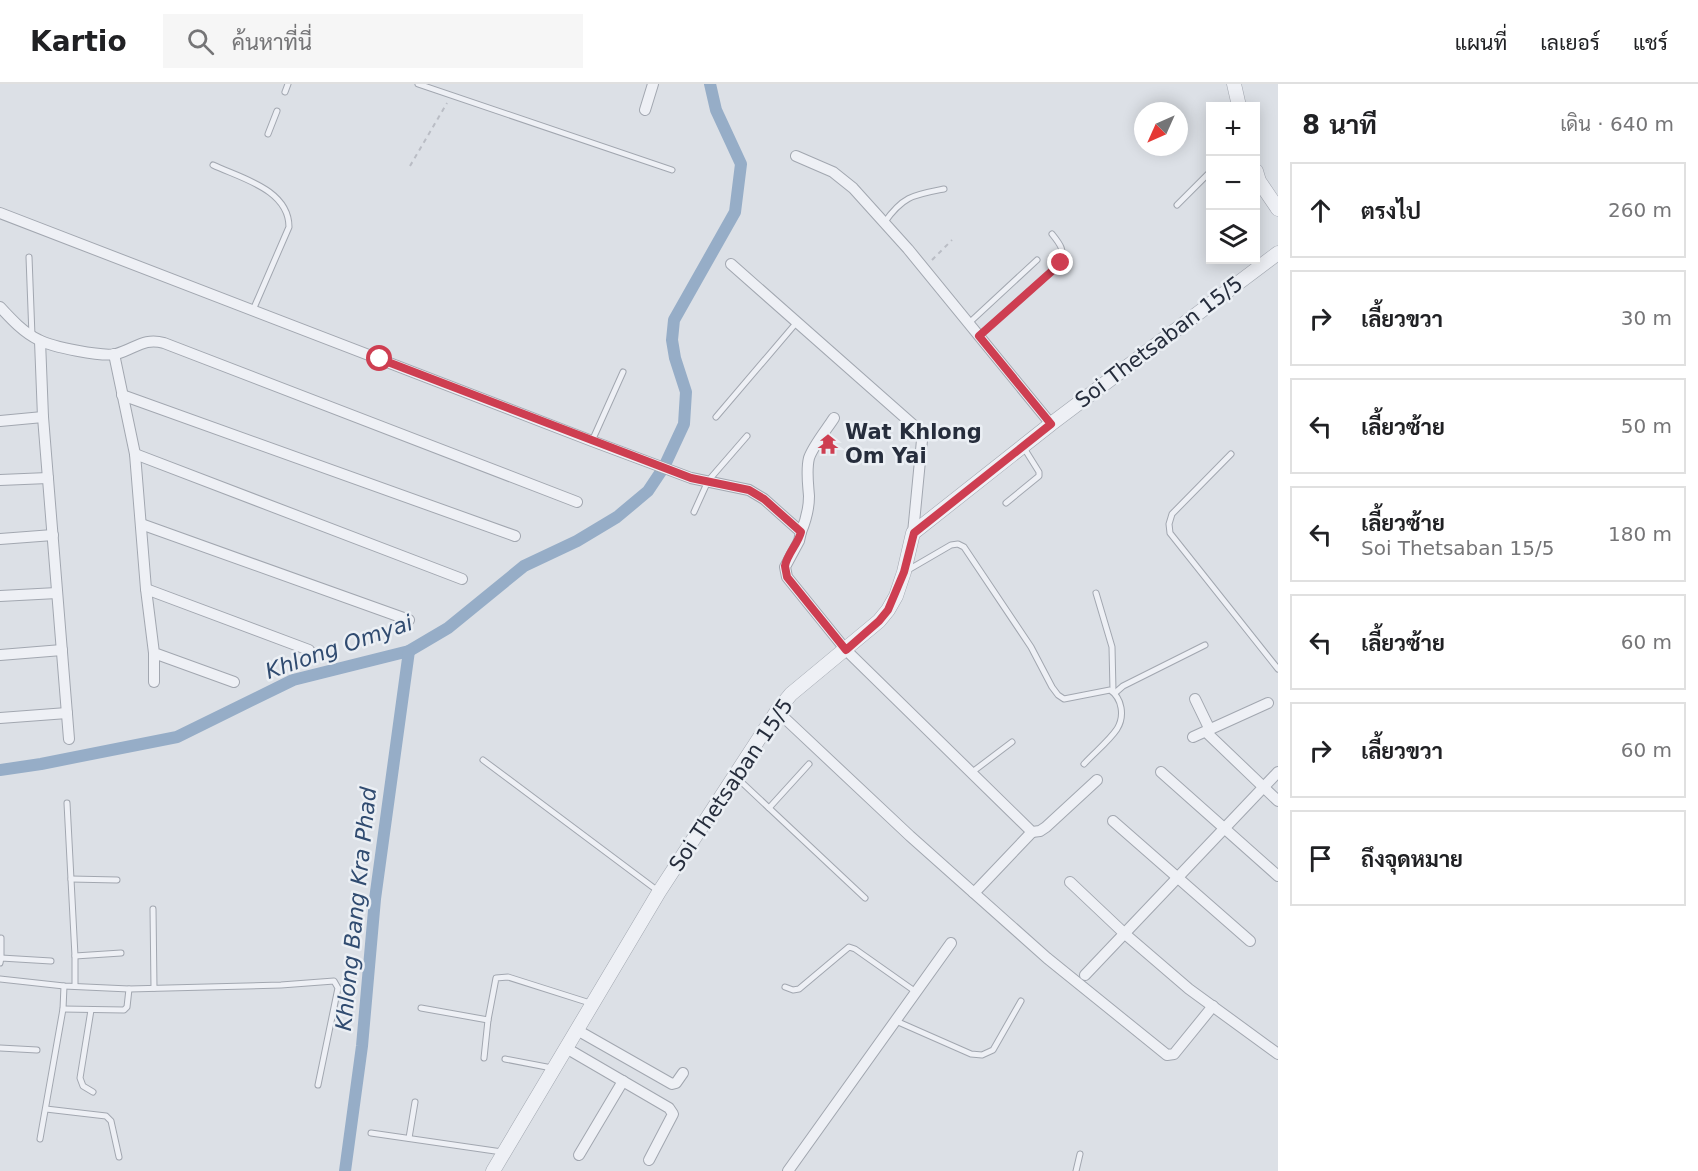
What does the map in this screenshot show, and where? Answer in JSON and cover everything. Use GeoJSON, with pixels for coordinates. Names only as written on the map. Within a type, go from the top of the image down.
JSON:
{"type":"FeatureCollection","features":[{"type":"Feature","properties":{"kind":"street"},"geometry":{"type":"LineString","coordinates":[[645,110],[653,84]]}},
{"type":"Feature","properties":{"kind":"street"},"geometry":{"type":"LineString","coordinates":[[1234,84],[1238,102]]}},
{"type":"Feature","properties":{"kind":"street"},"geometry":{"type":"LineString","coordinates":[[796,156],[833,171],[853,188],[924,268],[1051,424]]}},
{"type":"Feature","properties":{"kind":"street"},"geometry":{"type":"LineString","coordinates":[[1260,182],[1278,209]]}},
{"type":"Feature","properties":{"kind":"street"},"geometry":{"type":"LineString","coordinates":[[0,213],[691,478],[749,490],[764,499],[801,532]]}},
{"type":"Feature","properties":{"kind":"street","name":"Soi Thetsaban 15/5"},"geometry":{"type":"LineString","coordinates":[[493,1171],[659,892],[777,711],[791,694],[884,616],[896,596],[914,533],[1051,424],[1278,253]]}},
{"type":"Feature","properties":{"kind":"street"},"geometry":{"type":"LineString","coordinates":[[731,264],[919,430],[922,441],[914,533]]}},
{"type":"Feature","properties":{"kind":"street"},"geometry":{"type":"LineString","coordinates":[[0,307],[16,324],[36,338],[86,353],[114,354],[146,341],[155,340],[164,343],[577,502]]}},
{"type":"Feature","properties":{"kind":"street"},"geometry":{"type":"LineString","coordinates":[[36,338],[69,739]]}},
{"type":"Feature","properties":{"kind":"street"},"geometry":{"type":"LineString","coordinates":[[114,354],[135,454],[146,589],[154,654],[154,682]]}},
{"type":"Feature","properties":{"kind":"street"},"geometry":{"type":"LineString","coordinates":[[122,394],[515,536]]}},
{"type":"Feature","properties":{"kind":"street"},"geometry":{"type":"LineString","coordinates":[[0,421],[43,417]]}},
{"type":"Feature","properties":{"kind":"street"},"geometry":{"type":"LineString","coordinates":[[834,418],[808,460],[808,513],[799,541],[785,567],[787,577],[846,650],[1032,832]]}},
{"type":"Feature","properties":{"kind":"street"},"geometry":{"type":"LineString","coordinates":[[135,454],[462,579]]}},
{"type":"Feature","properties":{"kind":"street"},"geometry":{"type":"LineString","coordinates":[[0,480],[48,478]]}},
{"type":"Feature","properties":{"kind":"street"},"geometry":{"type":"LineString","coordinates":[[141,524],[409,620]]}},
{"type":"Feature","properties":{"kind":"street"},"geometry":{"type":"LineString","coordinates":[[0,538],[53,535]]}},
{"type":"Feature","properties":{"kind":"street"},"geometry":{"type":"LineString","coordinates":[[146,589],[309,650]]}},
{"type":"Feature","properties":{"kind":"street"},"geometry":{"type":"LineString","coordinates":[[0,596],[57,593]]}},
{"type":"Feature","properties":{"kind":"street"},"geometry":{"type":"LineString","coordinates":[[0,655],[62,650]]}},
{"type":"Feature","properties":{"kind":"street"},"geometry":{"type":"LineString","coordinates":[[154,654],[234,682]]}},
{"type":"Feature","properties":{"kind":"street"},"geometry":{"type":"LineString","coordinates":[[1195,699],[1208,731],[1278,801]]}},
{"type":"Feature","properties":{"kind":"street"},"geometry":{"type":"LineString","coordinates":[[1193,737],[1268,703]]}},
{"type":"Feature","properties":{"kind":"street"},"geometry":{"type":"LineString","coordinates":[[777,711],[910,836],[1047,958],[1167,1055],[1174,1054],[1213,1006]]}},
{"type":"Feature","properties":{"kind":"street"},"geometry":{"type":"LineString","coordinates":[[0,718],[67,713]]}},
{"type":"Feature","properties":{"kind":"street"},"geometry":{"type":"LineString","coordinates":[[1161,772],[1278,876]]}},
{"type":"Feature","properties":{"kind":"street"},"geometry":{"type":"LineString","coordinates":[[1085,975],[1278,772]]}},
{"type":"Feature","properties":{"kind":"street"},"geometry":{"type":"LineString","coordinates":[[974,893],[1032,832],[1046,827],[1097,780]]}},
{"type":"Feature","properties":{"kind":"street"},"geometry":{"type":"LineString","coordinates":[[1113,820],[1250,941]]}},
{"type":"Feature","properties":{"kind":"street"},"geometry":{"type":"LineString","coordinates":[[1070,882],[1125,934],[1189,989],[1278,1054]]}},
{"type":"Feature","properties":{"kind":"street"},"geometry":{"type":"LineString","coordinates":[[788,1171],[951,943]]}},
{"type":"Feature","properties":{"kind":"street"},"geometry":{"type":"LineString","coordinates":[[577,1030],[672,1084],[676,1083],[683,1073]]}},
{"type":"Feature","properties":{"kind":"street"},"geometry":{"type":"LineString","coordinates":[[566,1048],[669,1108],[673,1114],[649,1160]]}},
{"type":"Feature","properties":{"kind":"street"},"geometry":{"type":"LineString","coordinates":[[579,1155],[623,1081]]}},
{"type":"Feature","properties":{"kind":"lane"},"geometry":{"type":"LineString","coordinates":[[285,92],[288,84]]}},
{"type":"Feature","properties":{"kind":"lane"},"geometry":{"type":"LineString","coordinates":[[418,84],[672,170]]}},
{"type":"Feature","properties":{"kind":"lane"},"geometry":{"type":"LineString","coordinates":[[268,134],[277,111]]}},
{"type":"Feature","properties":{"kind":"lane"},"geometry":{"type":"LineString","coordinates":[[213,165],[268,190],[286,211],[289,227],[253,310]]}},
{"type":"Feature","properties":{"kind":"lane"},"geometry":{"type":"LineString","coordinates":[[1177,205],[1206,176]]}},
{"type":"Feature","properties":{"kind":"lane"},"geometry":{"type":"LineString","coordinates":[[884,223],[903,201],[944,189]]}},
{"type":"Feature","properties":{"kind":"lane"},"geometry":{"type":"LineString","coordinates":[[979,336],[1061,263],[1062,248],[1052,234]]}},
{"type":"Feature","properties":{"kind":"lane"},"geometry":{"type":"LineString","coordinates":[[29,257],[36,338]]}},
{"type":"Feature","properties":{"kind":"lane"},"geometry":{"type":"LineString","coordinates":[[969,323],[1037,260]]}},
{"type":"Feature","properties":{"kind":"lane"},"geometry":{"type":"LineString","coordinates":[[716,417],[797,322]]}},
{"type":"Feature","properties":{"kind":"lane"},"geometry":{"type":"LineString","coordinates":[[592,441],[623,372]]}},
{"type":"Feature","properties":{"kind":"lane"},"geometry":{"type":"LineString","coordinates":[[694,512],[708,481],[747,436]]}},
{"type":"Feature","properties":{"kind":"lane"},"geometry":{"type":"LineString","coordinates":[[1006,503],[1039,476],[1039,472],[1023,447]]}},
{"type":"Feature","properties":{"kind":"lane"},"geometry":{"type":"LineString","coordinates":[[1231,454],[1172,514],[1169,524],[1170,533],[1278,669]]}},
{"type":"Feature","properties":{"kind":"lane"},"geometry":{"type":"LineString","coordinates":[[904,572],[951,544],[964,547],[1031,647],[1052,687],[1061,698],[1110,690],[1114,692]]}},
{"type":"Feature","properties":{"kind":"lane"},"geometry":{"type":"LineString","coordinates":[[1084,764],[1117,729],[1122,710],[1114,692],[1112,647],[1096,594]]}},
{"type":"Feature","properties":{"kind":"lane"},"geometry":{"type":"LineString","coordinates":[[1114,692],[1205,645]]}},
{"type":"Feature","properties":{"kind":"lane"},"geometry":{"type":"LineString","coordinates":[[971,773],[1012,742]]}},
{"type":"Feature","properties":{"kind":"lane"},"geometry":{"type":"LineString","coordinates":[[483,760],[659,892]]}},
{"type":"Feature","properties":{"kind":"lane"},"geometry":{"type":"LineString","coordinates":[[769,808],[809,764]]}},
{"type":"Feature","properties":{"kind":"lane"},"geometry":{"type":"LineString","coordinates":[[735,776],[865,898]]}},
{"type":"Feature","properties":{"kind":"lane"},"geometry":{"type":"LineString","coordinates":[[67,803],[75,986]]}},
{"type":"Feature","properties":{"kind":"lane"},"geometry":{"type":"LineString","coordinates":[[71,879],[117,880]]}},
{"type":"Feature","properties":{"kind":"lane"},"geometry":{"type":"LineString","coordinates":[[153,909],[154,988]]}},
{"type":"Feature","properties":{"kind":"lane"},"geometry":{"type":"LineString","coordinates":[[0,963],[2,938]]}},
{"type":"Feature","properties":{"kind":"lane"},"geometry":{"type":"LineString","coordinates":[[785,987],[793,990],[799,989],[849,947],[916,992]]}},
{"type":"Feature","properties":{"kind":"lane"},"geometry":{"type":"LineString","coordinates":[[75,956],[121,953]]}},
{"type":"Feature","properties":{"kind":"lane"},"geometry":{"type":"LineString","coordinates":[[1,958],[51,961]]}},
{"type":"Feature","properties":{"kind":"lane"},"geometry":{"type":"LineString","coordinates":[[484,1058],[496,978],[508,976],[592,1004]]}},
{"type":"Feature","properties":{"kind":"lane"},"geometry":{"type":"LineString","coordinates":[[0,980],[129,989],[334,981],[338,988],[318,1085]]}},
{"type":"Feature","properties":{"kind":"lane"},"geometry":{"type":"LineString","coordinates":[[40,1139],[63,1009],[64,986]]}},
{"type":"Feature","properties":{"kind":"lane"},"geometry":{"type":"LineString","coordinates":[[63,1009],[124,1010],[127,1007],[129,989]]}},
{"type":"Feature","properties":{"kind":"lane"},"geometry":{"type":"LineString","coordinates":[[896,1021],[971,1054],[982,1055],[993,1050],[1021,1001]]}},
{"type":"Feature","properties":{"kind":"lane"},"geometry":{"type":"LineString","coordinates":[[421,1008],[488,1020]]}},
{"type":"Feature","properties":{"kind":"lane"},"geometry":{"type":"LineString","coordinates":[[92,1010],[80,1078],[83,1086],[93,1092]]}},
{"type":"Feature","properties":{"kind":"lane"},"geometry":{"type":"LineString","coordinates":[[0,1048],[37,1050]]}},
{"type":"Feature","properties":{"kind":"lane"},"geometry":{"type":"LineString","coordinates":[[505,1059],[554,1069]]}},
{"type":"Feature","properties":{"kind":"lane"},"geometry":{"type":"LineString","coordinates":[[409,1138],[415,1102]]}},
{"type":"Feature","properties":{"kind":"lane"},"geometry":{"type":"LineString","coordinates":[[46,1109],[106,1116],[111,1120],[119,1157]]}},
{"type":"Feature","properties":{"kind":"lane"},"geometry":{"type":"LineString","coordinates":[[371,1133],[504,1152]]}},
{"type":"Feature","properties":{"kind":"lane"},"geometry":{"type":"LineString","coordinates":[[1076,1171],[1080,1155]]}},
{"type":"Feature","properties":{"kind":"path"},"geometry":{"type":"LineString","coordinates":[[410,166],[451,95]]}},
{"type":"Feature","properties":{"kind":"path"},"geometry":{"type":"LineString","coordinates":[[924,268],[952,240]]}},
{"type":"Feature","properties":{"kind":"waterway","name":"Khlong Omyai"},"geometry":{"type":"LineString","coordinates":[[0,770],[177,737],[293,680],[409,651],[448,628],[524,566],[577,541],[617,517],[648,491],[664,467],[684,424],[686,392],[675,358],[672,340],[674,320],[735,212],[741,164],[716,110],[710,84]]}},
{"type":"Feature","properties":{"kind":"waterway","name":"Khlong Bang Kra Phad"},"geometry":{"type":"LineString","coordinates":[[345,1171],[362,1046],[375,899],[409,651]]}},
{"type":"Feature","properties":{"kind":"place","name":"Wat Khlong Om Yai"},"geometry":{"type":"Point","coordinates":[828,444]}},
{"type":"Feature","properties":{"kind":"route"},"geometry":{"type":"LineString","coordinates":[[380,359],[691,478],[749,490],[764,499],[801,532],[799,541],[785,567],[787,577],[846,650],[888,610],[896,596],[914,533],[1051,424],[979,336],[1061,263]]}}]}
